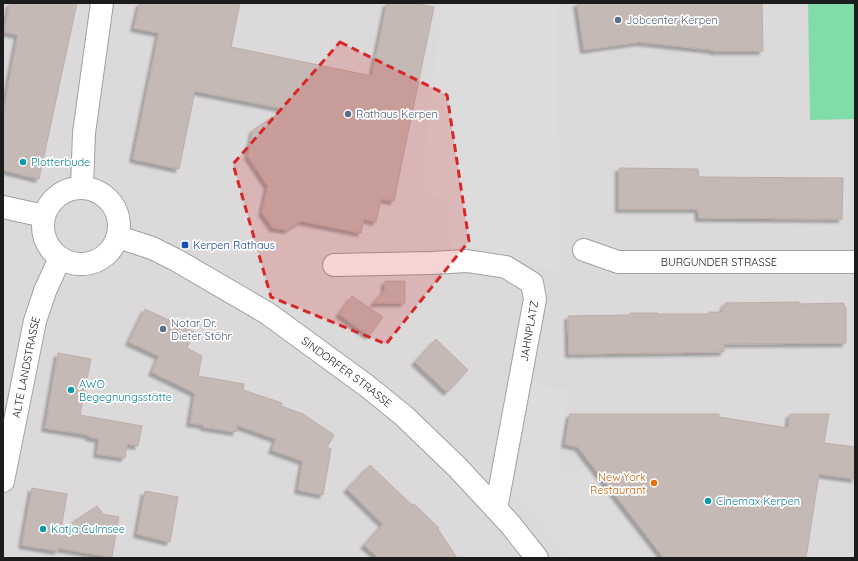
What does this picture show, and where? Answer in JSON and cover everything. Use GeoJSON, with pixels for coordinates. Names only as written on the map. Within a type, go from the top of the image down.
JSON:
{"type":"FeatureCollection","features":[{"type":"Feature","properties":{"kind":"street"},"geometry":{"type":"LineString","coordinates":[[82,187],[84,133],[102,3]]}},
{"type":"Feature","properties":{"kind":"street"},"geometry":{"type":"LineString","coordinates":[[82,187],[93,189],[104,194],[112,202],[118,213],[120,225],[118,237],[113,248],[105,256],[95,262],[83,264],[71,263],[60,258],[52,250],[46,240],[43,228],[44,216],[54,199],[62,192],[72,188],[82,187]]}},
{"type":"Feature","properties":{"kind":"street"},"geometry":{"type":"LineString","coordinates":[[3,207],[44,216]]}},
{"type":"Feature","properties":{"kind":"street","name":"SINDORFER STRASSE"},"geometry":{"type":"LineString","coordinates":[[118,237],[152,248],[176,260],[267,313],[366,386],[404,416],[457,467],[496,509],[537,558]]}},
{"type":"Feature","properties":{"kind":"street","name":"BURGUNDER STRASSE"},"geometry":{"type":"LineString","coordinates":[[584,250],[618,262],[855,262]]}},
{"type":"Feature","properties":{"kind":"street","name":"ALTE LANDSTRASSE"},"geometry":{"type":"LineString","coordinates":[[3,481],[35,321],[44,291],[60,258]]}},
{"type":"Feature","properties":{"kind":"street","name":"JAHNPLATZ"},"geometry":{"type":"LineString","coordinates":[[334,265],[467,261],[506,267],[532,283],[535,299],[496,509]]}},
{"type":"Feature","properties":{"kind":"highlighted area"},"geometry":{"type":"Polygon","coordinates":[[[340,42],[447,95],[469,241],[386,344],[271,297],[233,164],[340,42]]]}},
{"type":"Feature","properties":{"kind":"shaded area"},"geometry":{"type":"Polygon","coordinates":[[[3,3],[855,3],[855,558],[3,558],[3,3]]]}},
{"type":"Feature","properties":{"kind":"shaded area"},"geometry":{"type":"Polygon","coordinates":[[[443,3],[557,3],[559,270],[451,254],[448,203],[421,189],[443,3]]]}},
{"type":"Feature","properties":{"kind":"shaded area"},"geometry":{"type":"Polygon","coordinates":[[[532,385],[570,390],[559,459],[561,469],[569,478],[585,466],[651,558],[569,558],[513,493],[532,385]]]}},
{"type":"Feature","properties":{"kind":"green space"},"geometry":{"type":"Polygon","coordinates":[[[808,3],[855,3],[855,119],[810,120],[808,3]]]}},
{"type":"Feature","properties":{"kind":"building"},"geometry":{"type":"Polygon","coordinates":[[[10,3],[77,3],[39,179],[3,170],[3,114],[18,35],[4,32],[10,3]]]}},
{"type":"Feature","properties":{"kind":"building","name":"Rathaus Kerpen"},"geometry":{"type":"Polygon","coordinates":[[[140,3],[240,3],[231,47],[372,76],[387,3],[415,3],[434,7],[394,201],[381,199],[376,222],[364,219],[361,233],[301,221],[287,230],[273,228],[262,212],[268,186],[248,156],[253,130],[285,109],[195,91],[179,169],[133,159],[159,33],[134,28],[140,3]]]}},
{"type":"Feature","properties":{"kind":"building"},"geometry":{"type":"Polygon","coordinates":[[[577,3],[762,3],[763,51],[713,51],[640,42],[584,50],[577,3]]]}},
{"type":"Feature","properties":{"kind":"building"},"geometry":{"type":"Polygon","coordinates":[[[619,168],[698,169],[699,177],[843,178],[842,219],[699,218],[698,209],[619,209],[619,168]]]}},
{"type":"Feature","properties":{"kind":"building"},"geometry":{"type":"Polygon","coordinates":[[[385,281],[405,281],[405,303],[373,303],[385,290],[385,281]]]}},
{"type":"Feature","properties":{"kind":"building"},"geometry":{"type":"Polygon","coordinates":[[[352,296],[383,317],[369,336],[339,314],[352,296]]]}},
{"type":"Feature","properties":{"kind":"building"},"geometry":{"type":"Polygon","coordinates":[[[799,302],[799,304],[844,303],[844,307],[846,307],[846,343],[724,344],[724,352],[569,354],[568,316],[630,315],[630,313],[709,314],[709,312],[723,312],[725,303],[799,302]]]}},
{"type":"Feature","properties":{"kind":"building"},"geometry":{"type":"Polygon","coordinates":[[[145,309],[194,332],[187,348],[202,356],[198,376],[244,384],[243,390],[282,403],[281,406],[303,414],[334,435],[327,447],[331,449],[323,495],[298,490],[303,461],[272,450],[276,439],[237,425],[236,432],[204,427],[204,425],[190,423],[195,393],[152,372],[159,356],[129,342],[145,309]]]}},
{"type":"Feature","properties":{"kind":"building"},"geometry":{"type":"Polygon","coordinates":[[[436,339],[468,370],[447,392],[415,362],[436,339]]]}},
{"type":"Feature","properties":{"kind":"building"},"geometry":{"type":"Polygon","coordinates":[[[58,353],[91,359],[80,415],[142,426],[138,446],[127,444],[125,458],[97,454],[99,439],[89,437],[89,435],[45,428],[58,353]]]}},
{"type":"Feature","properties":{"kind":"building"},"geometry":{"type":"Polygon","coordinates":[[[570,414],[719,414],[719,417],[788,428],[790,414],[829,414],[824,443],[855,447],[855,479],[819,474],[806,558],[664,558],[578,447],[565,444],[570,414]]]}},
{"type":"Feature","properties":{"kind":"building"},"geometry":{"type":"Polygon","coordinates":[[[370,465],[412,505],[414,504],[439,528],[438,529],[457,558],[379,558],[364,545],[383,524],[347,489],[370,465]]]}},
{"type":"Feature","properties":{"kind":"building"},"geometry":{"type":"Polygon","coordinates":[[[32,488],[67,494],[61,530],[97,506],[103,514],[119,517],[112,557],[58,548],[58,551],[22,545],[32,488]]]}},
{"type":"Feature","properties":{"kind":"building"},"geometry":{"type":"Polygon","coordinates":[[[145,491],[178,497],[170,542],[137,534],[145,491]]]}},
{"type":"Feature","properties":{"kind":"place","name":"Jobcenter Kerpen"},"geometry":{"type":"Point","coordinates":[618,20]}},
{"type":"Feature","properties":{"kind":"place","name":"Rathaus Kerpen"},"geometry":{"type":"Point","coordinates":[348,114]}},
{"type":"Feature","properties":{"kind":"place","name":"Plotterbude"},"geometry":{"type":"Point","coordinates":[23,162]}},
{"type":"Feature","properties":{"kind":"place","name":"Kerpen Rathaus"},"geometry":{"type":"Point","coordinates":[185,245]}},
{"type":"Feature","properties":{"kind":"place","name":"Notar Dr. Dieter Stöhr"},"geometry":{"type":"Point","coordinates":[163,329]}},
{"type":"Feature","properties":{"kind":"place","name":"AWO Begegnungsstätte"},"geometry":{"type":"Point","coordinates":[71,390]}},
{"type":"Feature","properties":{"kind":"place","name":"New York Restaurant"},"geometry":{"type":"Point","coordinates":[654,483]}},
{"type":"Feature","properties":{"kind":"place","name":"Cinemax Kerpen"},"geometry":{"type":"Point","coordinates":[708,501]}},
{"type":"Feature","properties":{"kind":"place","name":"Katja Culmsee"},"geometry":{"type":"Point","coordinates":[43,529]}}]}
